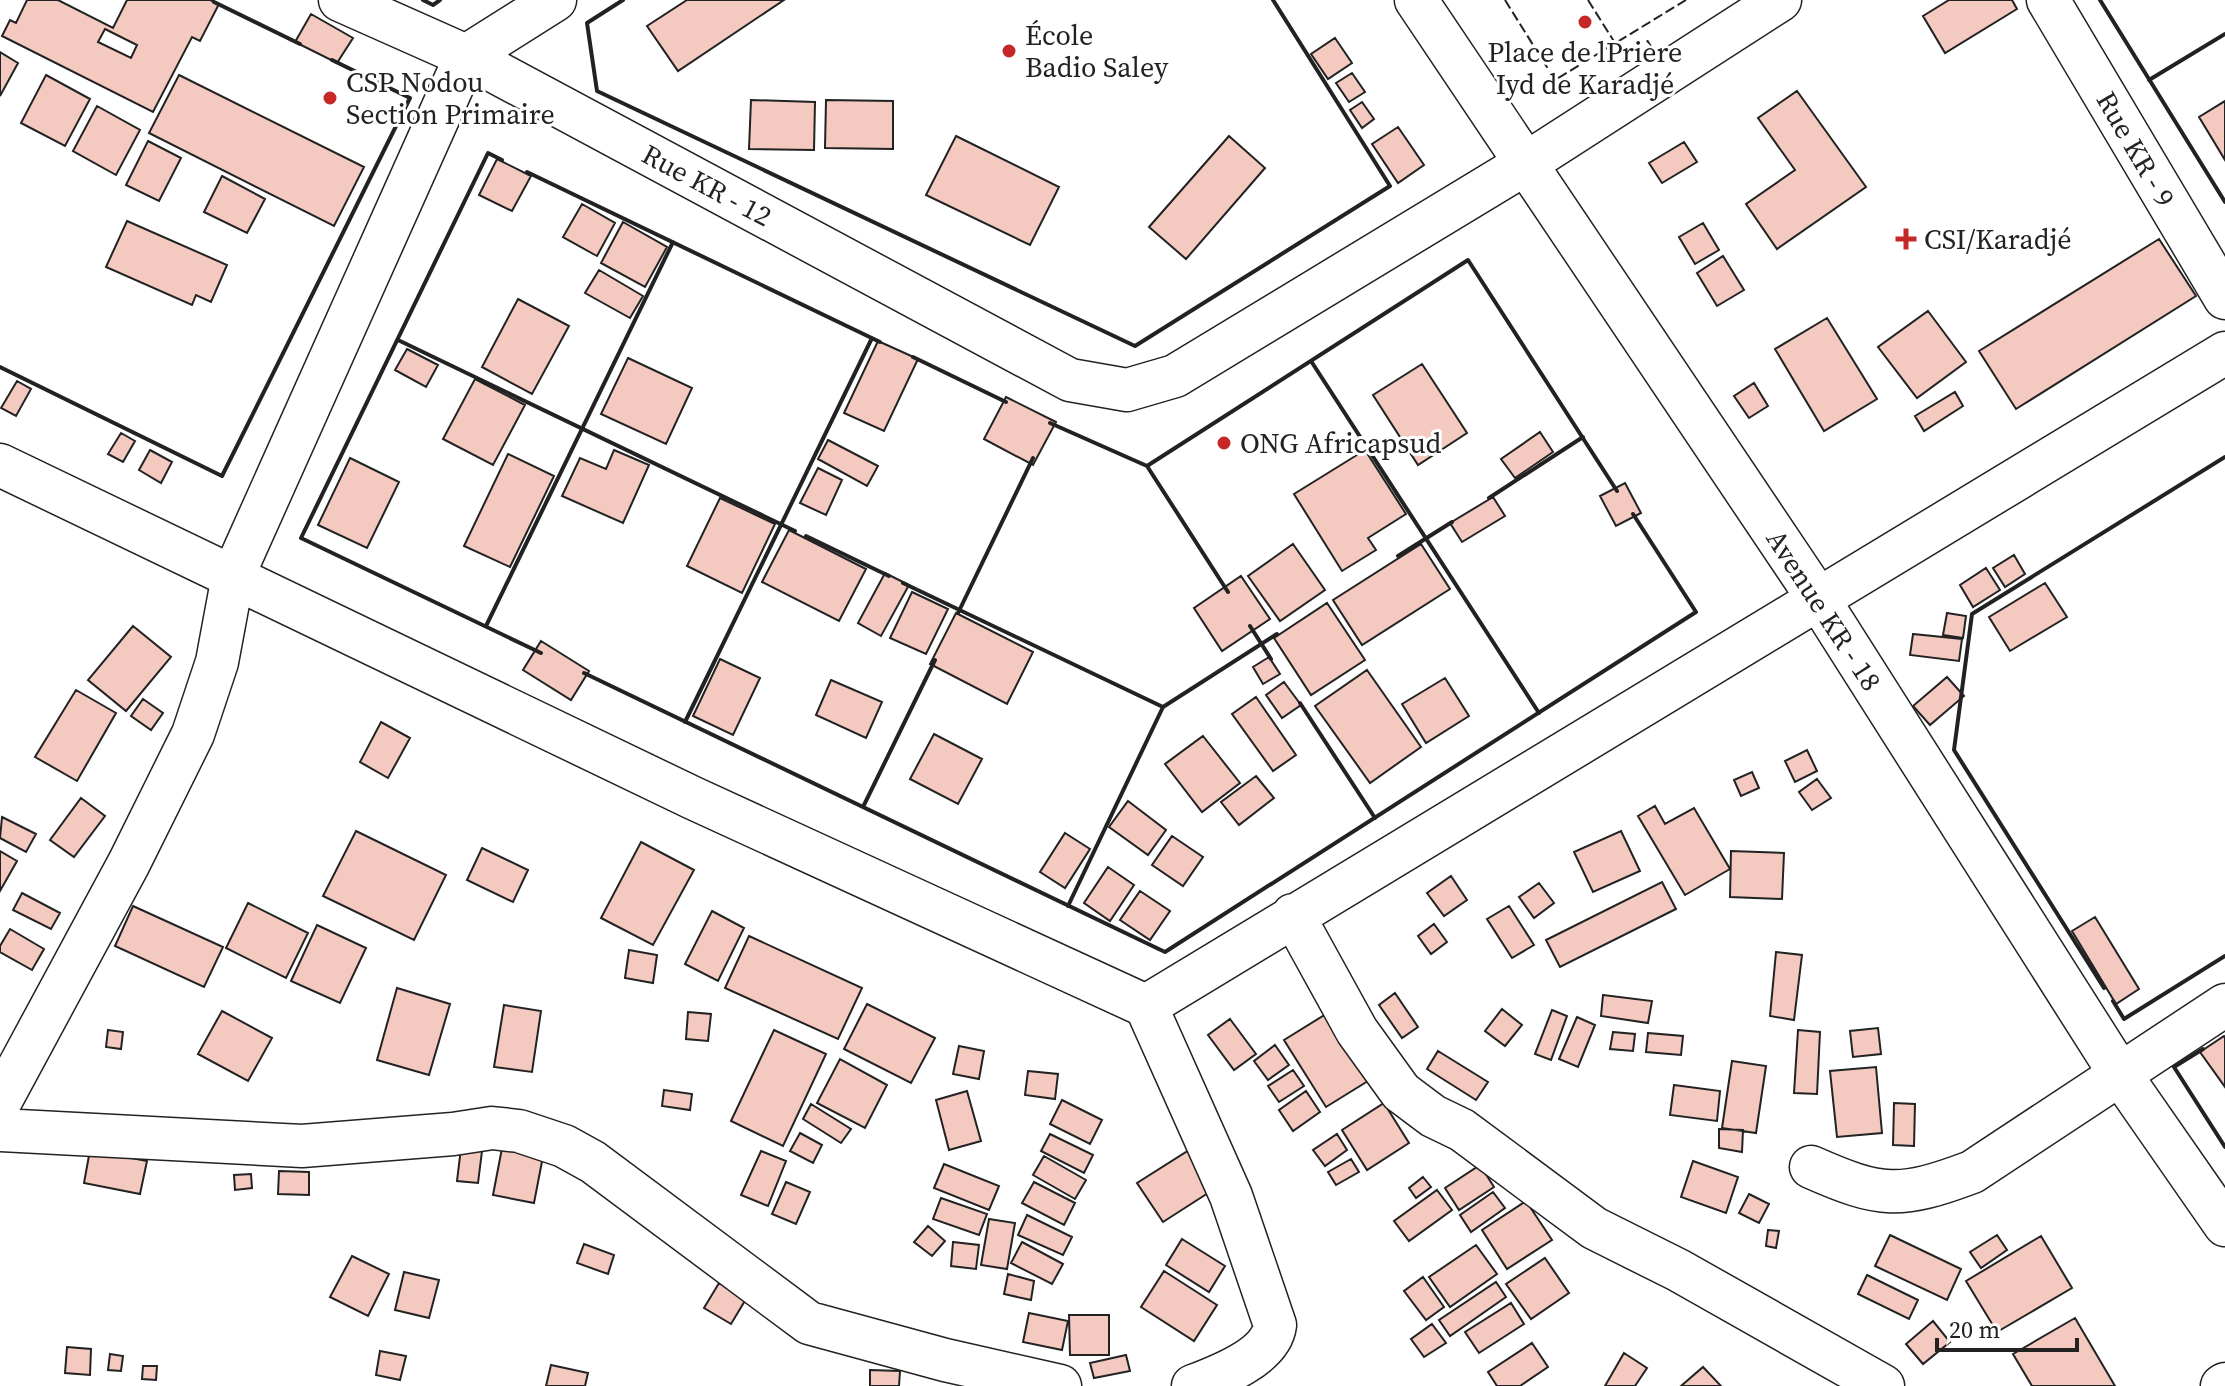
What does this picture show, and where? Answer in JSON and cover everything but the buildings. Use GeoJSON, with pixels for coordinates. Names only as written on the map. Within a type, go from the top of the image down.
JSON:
{"type":"FeatureCollection","features":[{"type":"Feature","properties":{"kind":"street","name":"Rue KR - 12"},"geometry":{"type":"LineString","coordinates":[[340,0],[466,56],[1070,380],[1127,390],[1175,376],[1525,164],[1780,0]]}},
{"type":"Feature","properties":{"kind":"street"},"geometry":{"type":"LineString","coordinates":[[0,1102],[129,863],[193,734],[217,662],[233,576],[466,56],[555,0]]}},
{"type":"Feature","properties":{"kind":"street","name":"Avenue KR - 18"},"geometry":{"type":"LineString","coordinates":[[1416,0],[1819,600],[2120,1074],[2225,1225]]}},
{"type":"Feature","properties":{"kind":"street","name":"Rue KR - 9"},"geometry":{"type":"LineString","coordinates":[[2048,0],[2225,298]]}},
{"type":"Feature","properties":{"kind":"street"},"geometry":{"type":"LineString","coordinates":[[1146,1006],[2225,353]]}},
{"type":"Feature","properties":{"kind":"street"},"geometry":{"type":"LineString","coordinates":[[0,465],[693,798],[1146,1006],[1231,1196],[1275,1325],[1268,1345],[1225,1374],[1193,1386]]}},
{"type":"Feature","properties":{"kind":"street"},"geometry":{"type":"LineString","coordinates":[[1293,915],[1357,1031],[1401,1092],[1433,1116],[1462,1130],[1594,1228],[1678,1270],[1883,1386]]}},
{"type":"Feature","properties":{"kind":"street"},"geometry":{"type":"LineString","coordinates":[[1811,1167],[1851,1185],[1894,1193],[1928,1188],[1972,1172],[2225,1005]]}},
{"type":"Feature","properties":{"kind":"street"},"geometry":{"type":"LineString","coordinates":[[0,1130],[263,1146],[302,1146],[492,1128],[519,1131],[564,1146],[593,1162],[809,1323],[945,1360],[1060,1386]]}},
{"type":"Feature","properties":{"kind":"fence"},"geometry":{"type":"LineString","coordinates":[[1505,0],[1555,80],[1686,0]]}},
{"type":"Feature","properties":{"kind":"fence"},"geometry":{"type":"LineString","coordinates":[[1588,0],[1615,43]]}},
{"type":"Feature","properties":{"kind":"wall"},"geometry":{"type":"LineString","coordinates":[[423,0],[433,5],[440,0]]}},
{"type":"Feature","properties":{"kind":"wall"},"geometry":{"type":"LineString","coordinates":[[623,0],[587,23],[597,91],[1135,346],[1390,186],[1273,0]]}},
{"type":"Feature","properties":{"kind":"wall"},"geometry":{"type":"LineString","coordinates":[[2100,0],[2225,202]]}},
{"type":"Feature","properties":{"kind":"wall"},"geometry":{"type":"LineString","coordinates":[[214,2],[300,44]]}},
{"type":"Feature","properties":{"kind":"wall"},"geometry":{"type":"LineString","coordinates":[[2149,80],[2225,34]]}},
{"type":"Feature","properties":{"kind":"wall"},"geometry":{"type":"LineString","coordinates":[[0,367],[222,476],[410,98],[332,60]]}},
{"type":"Feature","properties":{"kind":"wall"},"geometry":{"type":"LineString","coordinates":[[502,160],[488,153],[301,538],[541,653]]}},
{"type":"Feature","properties":{"kind":"wall"},"geometry":{"type":"LineString","coordinates":[[527,172],[880,342]]}},
{"type":"Feature","properties":{"kind":"wall"},"geometry":{"type":"LineString","coordinates":[[486,626],[673,242]]}},
{"type":"Feature","properties":{"kind":"wall"},"geometry":{"type":"LineString","coordinates":[[1147,466],[1468,260],[1617,491]]}},
{"type":"Feature","properties":{"kind":"wall"},"geometry":{"type":"LineString","coordinates":[[685,722],[872,338]]}},
{"type":"Feature","properties":{"kind":"wall"},"geometry":{"type":"LineString","coordinates":[[398,340],[795,531]]}},
{"type":"Feature","properties":{"kind":"wall"},"geometry":{"type":"LineString","coordinates":[[913,357],[1006,402]]}},
{"type":"Feature","properties":{"kind":"wall"},"geometry":{"type":"LineString","coordinates":[[1311,361],[1539,713]]}},
{"type":"Feature","properties":{"kind":"wall"},"geometry":{"type":"LineString","coordinates":[[1050,423],[1147,466],[1228,592]]}},
{"type":"Feature","properties":{"kind":"wall"},"geometry":{"type":"LineString","coordinates":[[1489,498],[1583,437]]}},
{"type":"Feature","properties":{"kind":"wall"},"geometry":{"type":"LineString","coordinates":[[2104,988],[1954,750],[1972,614],[2225,457]]}},
{"type":"Feature","properties":{"kind":"wall"},"geometry":{"type":"LineString","coordinates":[[958,613],[1033,458]]}},
{"type":"Feature","properties":{"kind":"wall"},"geometry":{"type":"LineString","coordinates":[[584,673],[1165,952],[1696,612],[1633,514]]}},
{"type":"Feature","properties":{"kind":"wall"},"geometry":{"type":"LineString","coordinates":[[1398,556],[1452,522]]}},
{"type":"Feature","properties":{"kind":"wall"},"geometry":{"type":"LineString","coordinates":[[806,536],[889,576]]}},
{"type":"Feature","properties":{"kind":"wall"},"geometry":{"type":"LineString","coordinates":[[903,583],[1163,707]]}},
{"type":"Feature","properties":{"kind":"wall"},"geometry":{"type":"LineString","coordinates":[[1250,626],[1271,659]]}},
{"type":"Feature","properties":{"kind":"wall"},"geometry":{"type":"LineString","coordinates":[[1068,906],[1163,707],[1277,634]]}},
{"type":"Feature","properties":{"kind":"wall"},"geometry":{"type":"LineString","coordinates":[[863,807],[935,660]]}},
{"type":"Feature","properties":{"kind":"wall"},"geometry":{"type":"LineString","coordinates":[[1300,703],[1375,818]]}},
{"type":"Feature","properties":{"kind":"wall"},"geometry":{"type":"LineString","coordinates":[[2113,1001],[2124,1019],[2225,956]]}},
{"type":"Feature","properties":{"kind":"wall"},"geometry":{"type":"LineString","coordinates":[[2203,1049],[2174,1067],[2225,1147]]}},
{"type":"Feature","properties":{"kind":"place","name":"Place de lPrière Iyd de Karadjé"},"geometry":{"type":"Point","coordinates":[1585,22]}},
{"type":"Feature","properties":{"kind":"place","name":"École Badio Saley"},"geometry":{"type":"Point","coordinates":[1009,51]}},
{"type":"Feature","properties":{"kind":"place","name":"CSP Nodou Section Primaire"},"geometry":{"type":"Point","coordinates":[330,98]}},
{"type":"Feature","properties":{"kind":"place","name":"CSI/Karadjé"},"geometry":{"type":"Point","coordinates":[1906,239]}},
{"type":"Feature","properties":{"kind":"place","name":"ONG Africapsud"},"geometry":{"type":"Point","coordinates":[1224,443]}}]}
